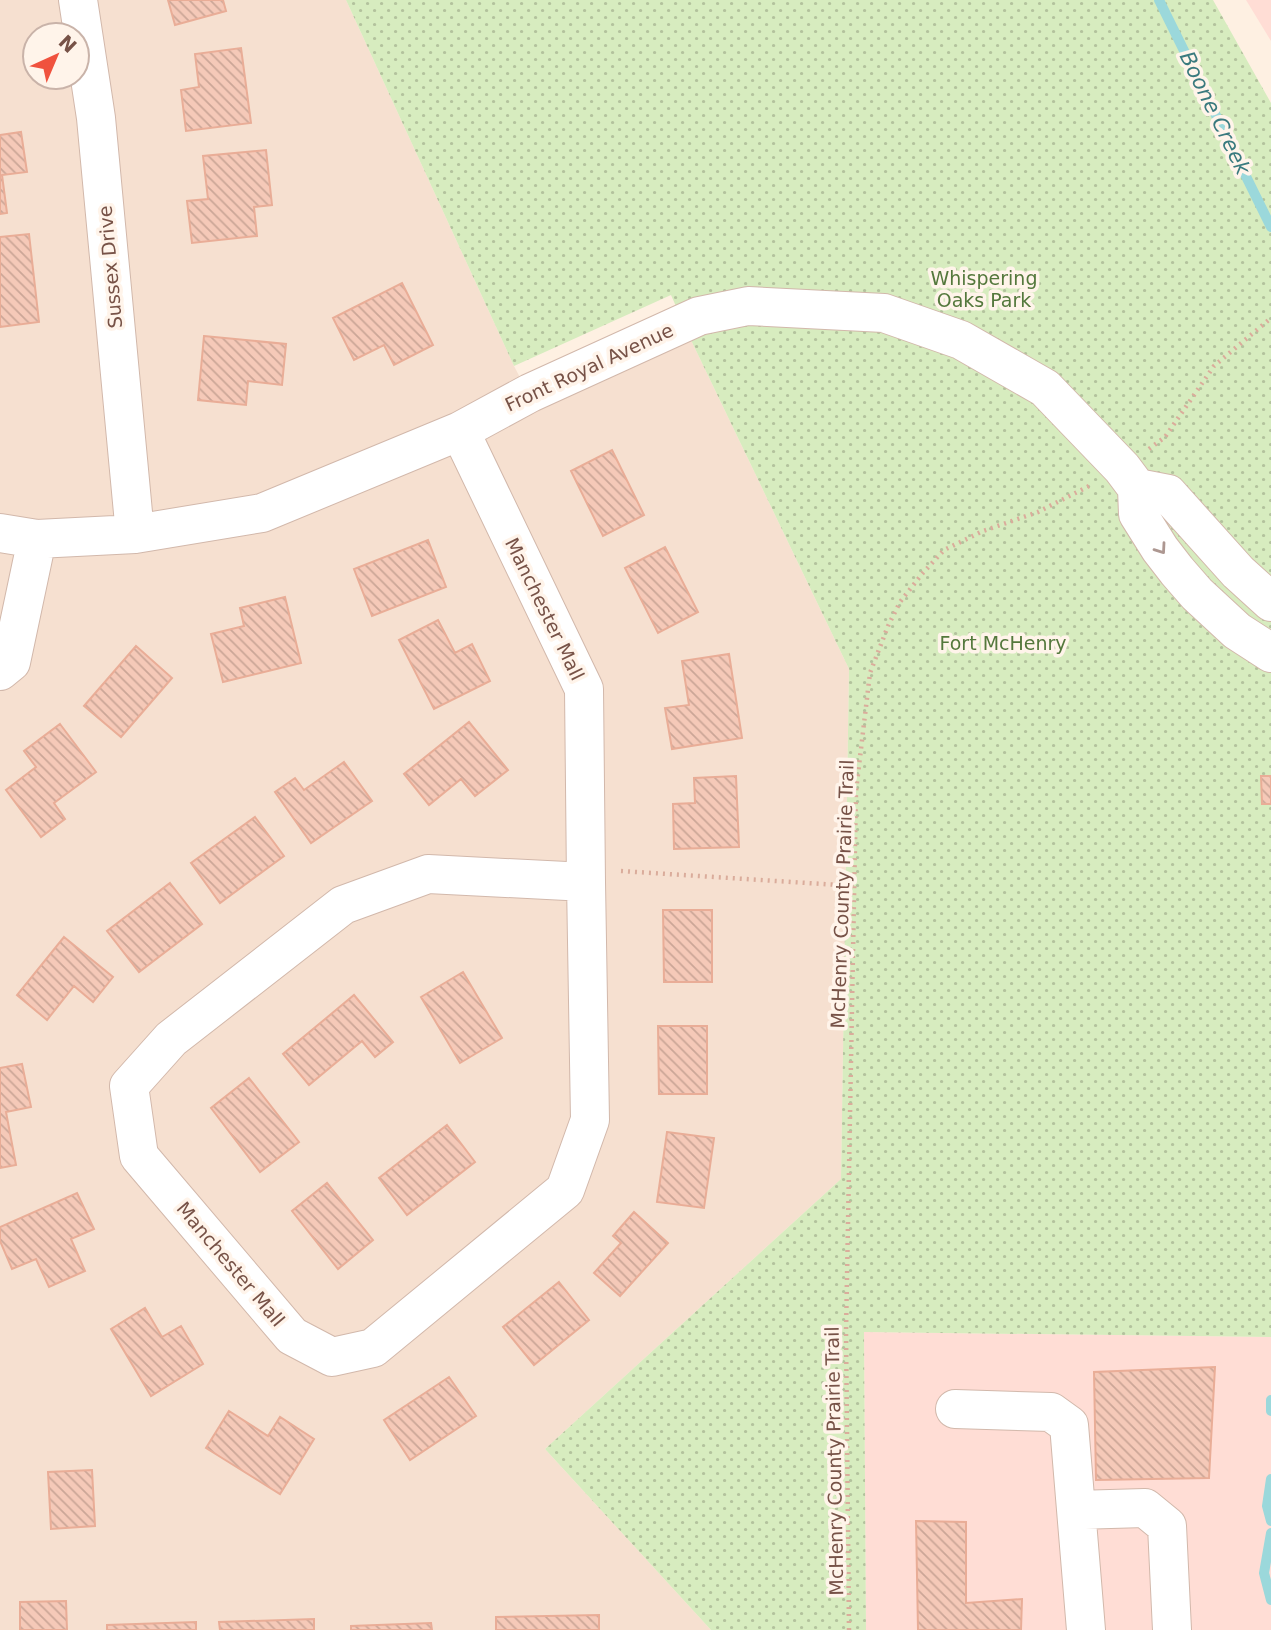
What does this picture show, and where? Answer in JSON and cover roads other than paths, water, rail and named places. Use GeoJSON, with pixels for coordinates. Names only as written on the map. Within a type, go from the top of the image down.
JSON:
{"type":"FeatureCollection","features":[{"type":"Feature","properties":{"kind":"street","name":"Sussex Drive"},"geometry":{"type":"LineString","coordinates":[[78,0],[96,118],[135,534]]}},
{"type":"Feature","properties":{"kind":"street","name":"Front Royal Avenue"},"geometry":{"type":"LineString","coordinates":[[0,533],[37,539],[135,534],[262,513],[460,431],[530,393],[699,316],[748,306],[884,313],[961,340],[1045,388],[1129,478]]}},
{"type":"Feature","properties":{"kind":"street","name":"Manchester Mall"},"geometry":{"type":"LineString","coordinates":[[460,431],[584,690],[590,1120],[565,1190],[373,1348],[332,1357],[292,1336],[139,1156],[129,1086],[171,1039],[343,905],[428,874],[586,875]]}},
{"type":"Feature","properties":{"kind":"street"},"geometry":{"type":"LineString","coordinates":[[1129,478],[1168,494],[1238,572],[1271,601]]}},
{"type":"Feature","properties":{"kind":"street"},"geometry":{"type":"LineString","coordinates":[[1129,478],[1138,514],[1178,571],[1197,594],[1237,631],[1271,653]]}},
{"type":"Feature","properties":{"kind":"street"},"geometry":{"type":"LineString","coordinates":[[0,671],[11,662],[37,539]]}},
{"type":"Feature","properties":{"kind":"street"},"geometry":{"type":"LineString","coordinates":[[955,1409],[1051,1412],[1069,1425],[1086,1630]]}},
{"type":"Feature","properties":{"kind":"street"},"geometry":{"type":"LineString","coordinates":[[1076,1510],[1145,1508],[1167,1526],[1172,1630]]}},
{"type":"Feature","properties":{"kind":"waterway","name":"Boone Creek"},"geometry":{"type":"LineString","coordinates":[[1159,0],[1271,227]]}},
{"type":"Feature","properties":{"kind":"waterway"},"geometry":{"type":"LineString","coordinates":[[1271,1400],[1271,1411]]}},
{"type":"Feature","properties":{"kind":"waterway"},"geometry":{"type":"LineString","coordinates":[[1271,1479],[1267,1506],[1271,1521]]}},
{"type":"Feature","properties":{"kind":"waterway"},"geometry":{"type":"LineString","coordinates":[[1271,1533],[1264,1573],[1271,1600]]}},
{"type":"Feature","properties":{"kind":"park label","name":"Whispering Oaks Park"},"geometry":{"type":"Point","coordinates":[984,289]}},
{"type":"Feature","properties":{"kind":"park label","name":"Fort McHenry"},"geometry":{"type":"Point","coordinates":[1003,643]}}]}
